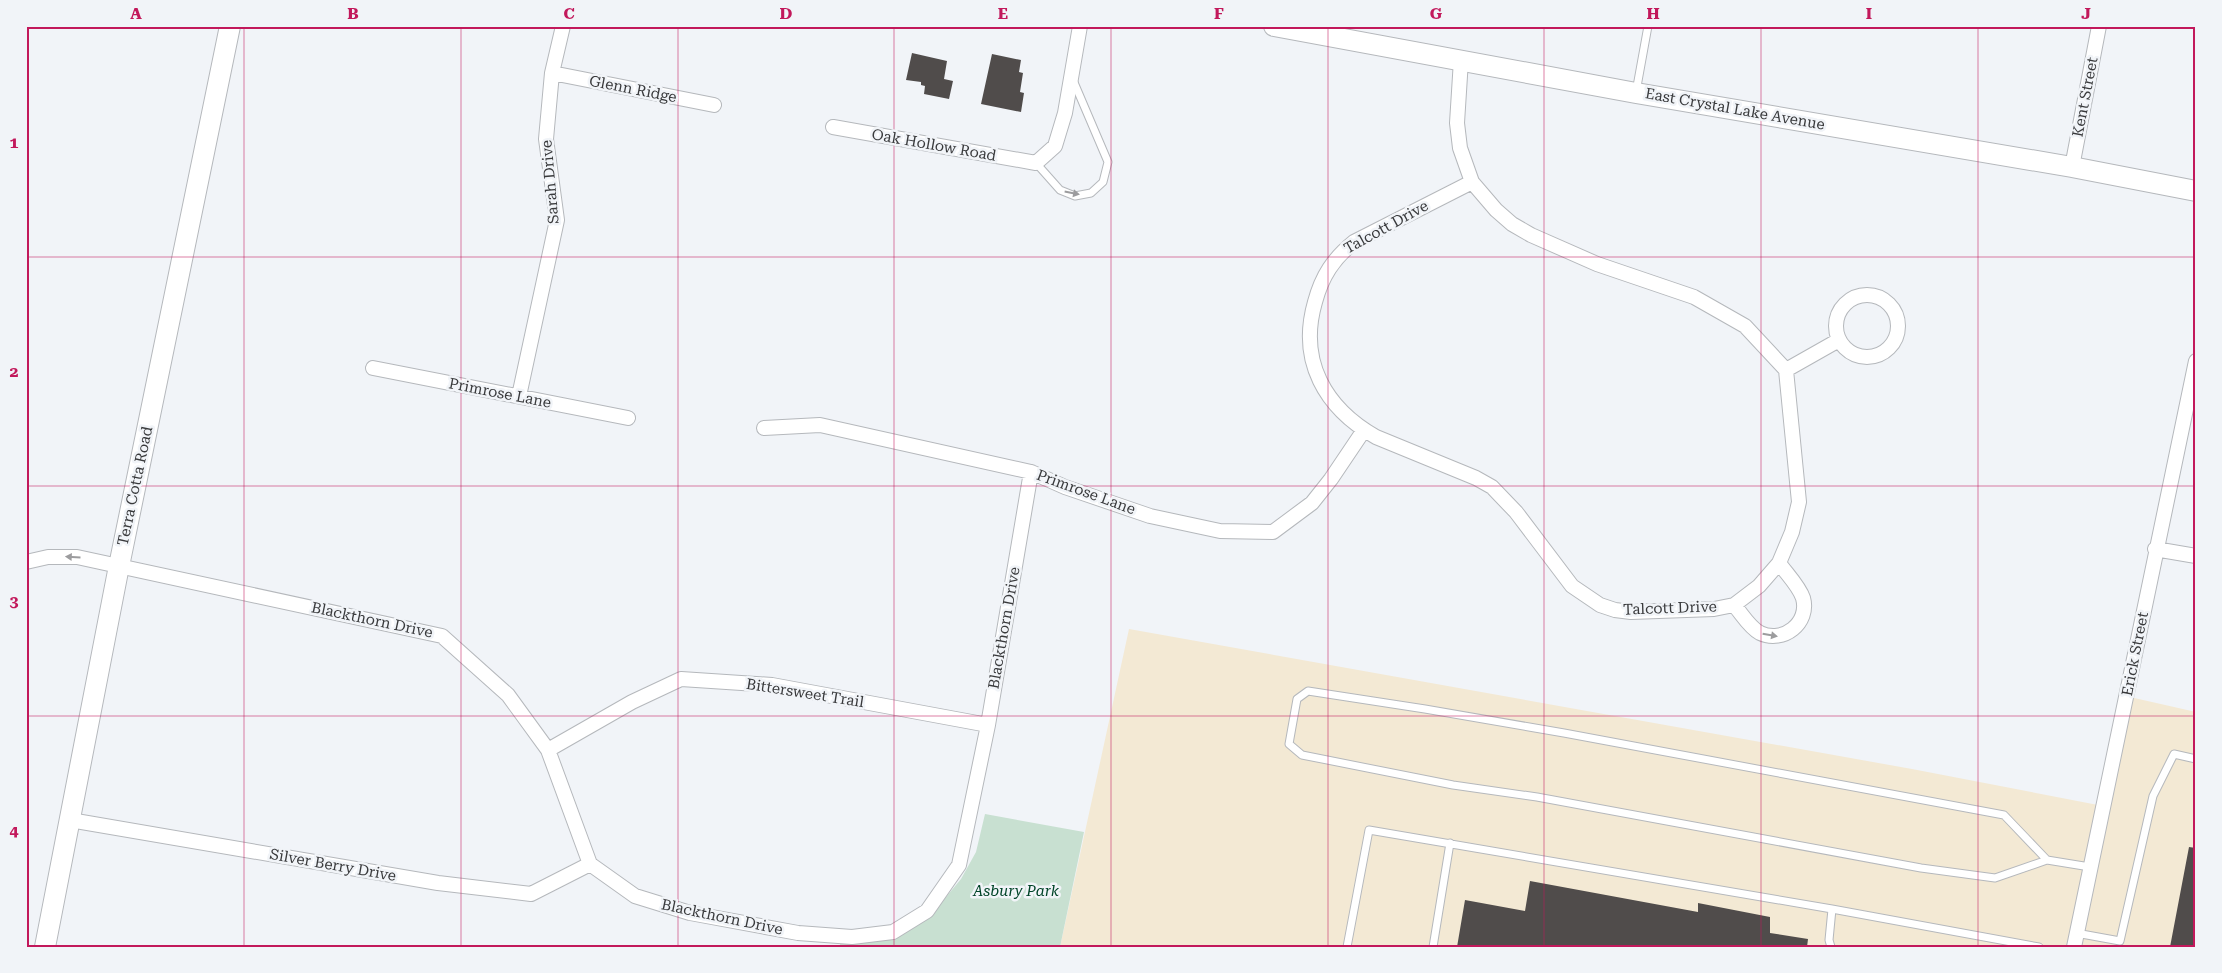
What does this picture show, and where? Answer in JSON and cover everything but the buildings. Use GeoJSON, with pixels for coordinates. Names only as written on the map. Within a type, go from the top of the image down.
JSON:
{"type":"FeatureCollection","features":[{"type":"Feature","properties":{"kind":"street","name":"Terra Cotta Road"},"geometry":{"type":"LineString","coordinates":[[45,947],[119,566],[230,26]]}},
{"type":"Feature","properties":{"kind":"street","name":"Sarah Drive"},"geometry":{"type":"LineString","coordinates":[[519,396],[557,220],[546,139],[552,73],[563,26]]}},
{"type":"Feature","properties":{"kind":"street"},"geometry":{"type":"LineString","coordinates":[[1036,164],[1055,146],[1065,114],[1080,26]]}},
{"type":"Feature","properties":{"kind":"street","name":"East Crystal Lake Avenue"},"geometry":{"type":"LineString","coordinates":[[1274,26],[1636,92],[2072,167],[2196,191]]}},
{"type":"Feature","properties":{"kind":"street","name":"Kent Street"},"geometry":{"type":"LineString","coordinates":[[2072,167],[2099,26]]}},
{"type":"Feature","properties":{"kind":"street"},"geometry":{"type":"LineString","coordinates":[[1461,60],[1457,123],[1460,148],[1472,182],[1496,210],[1512,224],[1532,236],[1596,264],[1694,297],[1745,326],[1786,370],[1839,340]]}},
{"type":"Feature","properties":{"kind":"street","name":"Glenn Ridge"},"geometry":{"type":"LineString","coordinates":[[552,73],[714,105]]}},
{"type":"Feature","properties":{"kind":"street","name":"Oak Hollow Road"},"geometry":{"type":"LineString","coordinates":[[833,127],[1036,164]]}},
{"type":"Feature","properties":{"kind":"street","name":"Talcott Drive"},"geometry":{"type":"LineString","coordinates":[[1472,182],[1354,242],[1339,254],[1325,274],[1309,324],[1311,355],[1317,373],[1340,410],[1376,438],[1476,478],[1492,487],[1516,512],[1572,586],[1600,605],[1631,612],[1714,609],[1734,604],[1759,586],[1779,563],[1792,532],[1799,502],[1786,370]]}},
{"type":"Feature","properties":{"kind":"street"},"geometry":{"type":"LineString","coordinates":[[1867,295],[1887,302],[1897,320],[1894,340],[1881,354],[1872,357],[1862,357],[1844,348],[1839,340],[1836,330],[1836,319],[1840,310],[1857,297],[1867,295]]}},
{"type":"Feature","properties":{"kind":"street","name":"Erick Street"},"geometry":{"type":"LineString","coordinates":[[2075,940],[2155,549],[2196,361]]}},
{"type":"Feature","properties":{"kind":"street","name":"Primrose Lane"},"geometry":{"type":"LineString","coordinates":[[373,368],[628,418]]}},
{"type":"Feature","properties":{"kind":"street","name":"Primrose Lane"},"geometry":{"type":"LineString","coordinates":[[764,428],[820,425],[1031,472],[1065,487],[1150,516],[1220,531],[1273,532],[1312,503],[1331,479],[1364,430]]}},
{"type":"Feature","properties":{"kind":"street","name":"Blackthorn Drive"},"geometry":{"type":"LineString","coordinates":[[26,562],[48,557],[77,556],[442,636],[508,695],[548,750],[590,864],[635,896],[690,913],[798,933],[852,937],[893,932],[927,911],[959,865],[988,725],[1031,472]]}},
{"type":"Feature","properties":{"kind":"street"},"geometry":{"type":"LineString","coordinates":[[2155,549],[2196,556]]}},
{"type":"Feature","properties":{"kind":"street"},"geometry":{"type":"LineString","coordinates":[[1734,604],[1751,626],[1765,635],[1780,636],[1794,629],[1801,618],[1804,601],[1779,563]]}},
{"type":"Feature","properties":{"kind":"street","name":"Bittersweet Trail"},"geometry":{"type":"LineString","coordinates":[[548,750],[632,702],[681,678],[772,685],[988,725]]}},
{"type":"Feature","properties":{"kind":"street","name":"Silver Berry Drive"},"geometry":{"type":"LineString","coordinates":[[70,820],[438,882],[531,894],[590,864]]}},
{"type":"Feature","properties":{"kind":"lane"},"geometry":{"type":"LineString","coordinates":[[1636,92],[1648,26]]}},
{"type":"Feature","properties":{"kind":"lane"},"geometry":{"type":"LineString","coordinates":[[1036,164],[1060,190],[1075,196],[1091,193],[1103,182],[1108,162],[1072,77]]}},
{"type":"Feature","properties":{"kind":"lane"},"geometry":{"type":"LineString","coordinates":[[2047,860],[2004,816],[1425,709],[1308,691],[1297,699],[1289,744],[1302,755],[1453,785],[1547,799],[1921,868],[1995,878],[2047,860],[2090,867]]}},
{"type":"Feature","properties":{"kind":"lane"},"geometry":{"type":"LineString","coordinates":[[2075,940],[2120,942],[2153,796],[2174,754],[2196,759]]}},
{"type":"Feature","properties":{"kind":"lane"},"geometry":{"type":"LineString","coordinates":[[1347,947],[1369,830],[1832,909],[2039,947]]}},
{"type":"Feature","properties":{"kind":"lane"},"geometry":{"type":"LineString","coordinates":[[1433,947],[1450,844]]}},
{"type":"Feature","properties":{"kind":"lane"},"geometry":{"type":"LineString","coordinates":[[1831,947],[1829,940],[1832,909]]}},
{"type":"Feature","properties":{"kind":"shaded area"},"geometry":{"type":"Polygon","coordinates":[[[1129,629],[1912,769],[2098,805],[2121,695],[2196,712],[2196,947],[1060,947],[1129,629]]]}},
{"type":"Feature","properties":{"kind":"green space","name":"Asbury Park"},"geometry":{"type":"Polygon","coordinates":[[[985,814],[1084,832],[1060,947],[840,947],[840,944],[895,936],[931,915],[961,879],[976,852],[985,814]]]}}]}
